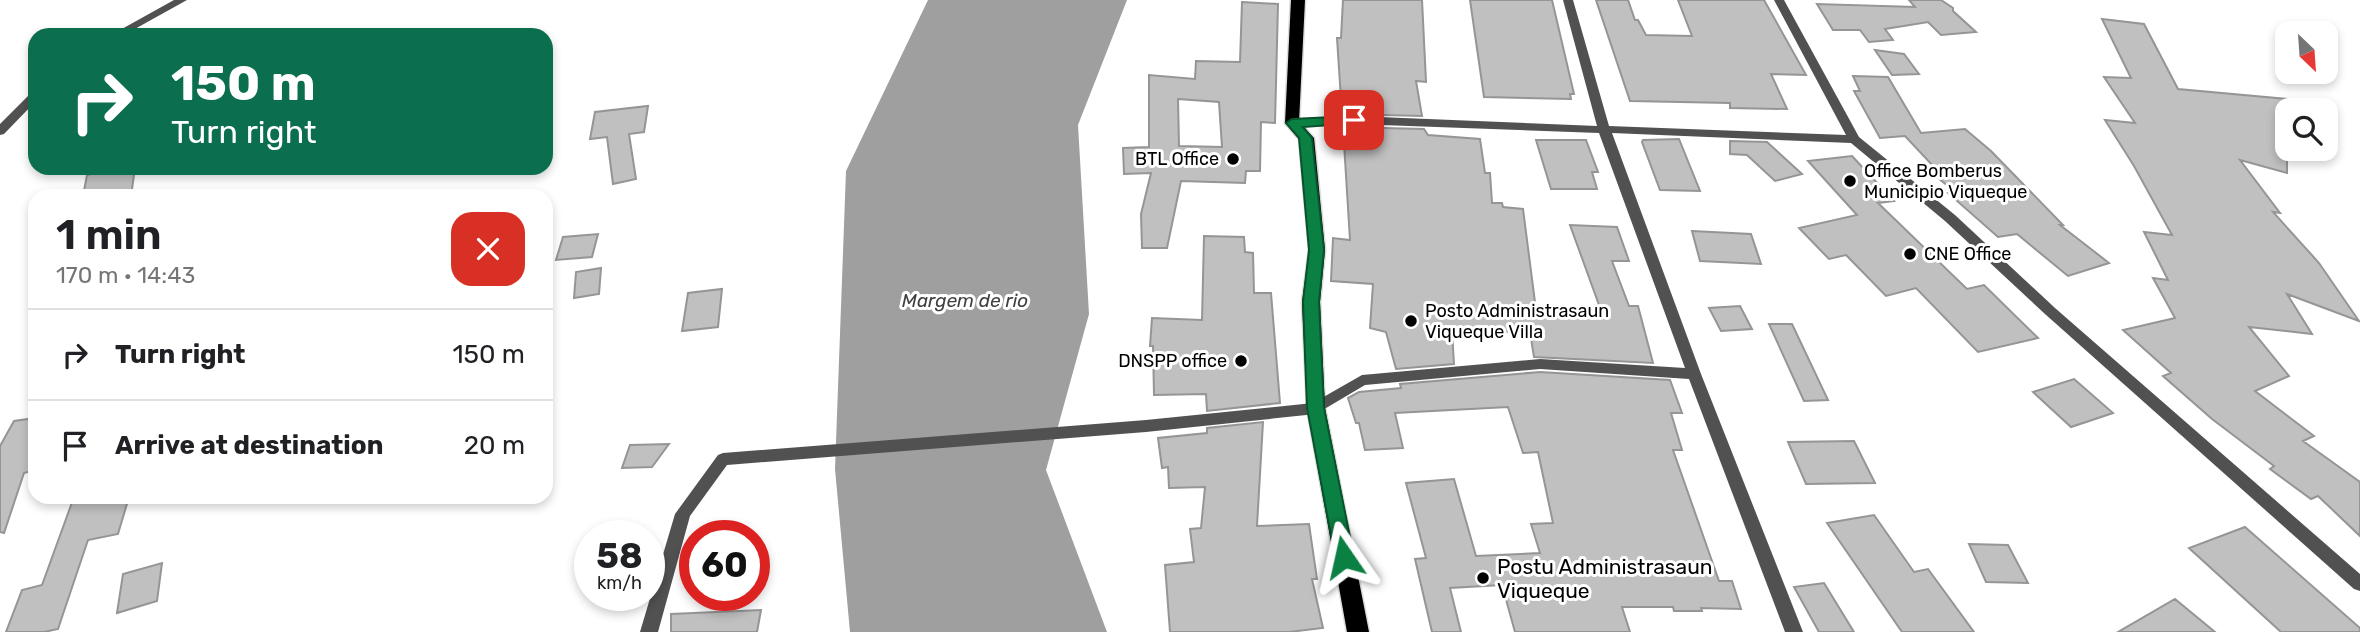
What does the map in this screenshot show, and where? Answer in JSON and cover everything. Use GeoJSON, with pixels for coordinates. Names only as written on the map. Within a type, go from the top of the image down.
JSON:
{"type":"FeatureCollection","features":[{"type":"Feature","properties":{"kind":"main road"},"geometry":{"type":"LineString","coordinates":[[1298,0],[1292,123],[1306,138],[1317,250],[1311,302],[1316,408],[1358,632]]}},
{"type":"Feature","properties":{"kind":"street"},"geometry":{"type":"LineString","coordinates":[[129,28],[182,0]]}},
{"type":"Feature","properties":{"kind":"street"},"geometry":{"type":"LineString","coordinates":[[1568,0],[1604,129],[1694,374],[1794,632]]}},
{"type":"Feature","properties":{"kind":"street"},"geometry":{"type":"LineString","coordinates":[[1779,0],[1854,139],[1950,218],[2050,311],[2360,584]]}},
{"type":"Feature","properties":{"kind":"street"},"geometry":{"type":"LineString","coordinates":[[0,131],[28,102]]}},
{"type":"Feature","properties":{"kind":"street"},"geometry":{"type":"LineString","coordinates":[[1292,123],[1354,120],[1854,139]]}},
{"type":"Feature","properties":{"kind":"street"},"geometry":{"type":"LineString","coordinates":[[649,632],[683,514],[723,459],[1146,426],[1316,408],[1362,380],[1540,364],[1694,374]]}},
{"type":"Feature","properties":{"kind":"water","name":"Margem de rio"},"geometry":{"type":"Polygon","coordinates":[[[928,0],[1127,0],[1078,125],[1089,314],[1046,470],[1107,632],[850,632],[835,469],[846,171],[928,0]]]}},
{"type":"Feature","properties":{"kind":"building"},"geometry":{"type":"Polygon","coordinates":[[[1343,0],[1422,0],[1426,82],[1416,81],[1422,116],[1342,114],[1337,38],[1341,38],[1343,0]]]}},
{"type":"Feature","properties":{"kind":"building"},"geometry":{"type":"Polygon","coordinates":[[[1470,0],[1552,0],[1574,94],[1570,94],[1571,99],[1484,97],[1470,0]]]}},
{"type":"Feature","properties":{"kind":"building"},"geometry":{"type":"Polygon","coordinates":[[[1596,0],[1628,0],[1635,20],[1638,20],[1646,35],[1692,36],[1678,0],[1764,0],[1806,75],[1771,74],[1787,109],[1730,108],[1730,103],[1630,101],[1596,0]]]}},
{"type":"Feature","properties":{"kind":"building"},"geometry":{"type":"Polygon","coordinates":[[[1909,0],[1941,0],[1953,8],[1976,32],[1941,35],[1928,22],[1885,29],[1893,40],[1869,42],[1860,30],[1833,30],[1817,4],[1915,7],[1909,0]]]}},
{"type":"Feature","properties":{"kind":"building"},"geometry":{"type":"Polygon","coordinates":[[[1242,2],[1278,4],[1275,123],[1261,122],[1260,171],[1246,171],[1245,183],[1181,181],[1167,248],[1142,248],[1141,214],[1151,173],[1124,174],[1123,148],[1149,147],[1149,75],[1195,79],[1196,61],[1240,62],[1242,2]],[[1178,99],[1179,146],[1222,147],[1219,102],[1178,99]]]}},
{"type":"Feature","properties":{"kind":"building"},"geometry":{"type":"Polygon","coordinates":[[[2102,19],[2144,24],[2178,89],[2276,98],[2275,161],[2287,161],[2287,173],[2240,160],[2280,213],[2273,212],[2319,263],[2359,321],[2287,294],[2312,334],[2249,327],[2289,376],[2255,391],[2314,436],[2303,441],[2360,482],[2360,536],[2318,496],[2311,499],[2270,469],[2274,466],[2212,419],[2163,376],[2171,373],[2123,330],[2175,318],[2153,278],[2168,280],[2144,232],[2172,235],[2105,120],[2135,123],[2104,77],[2131,78],[2102,19]]]}},
{"type":"Feature","properties":{"kind":"building"},"geometry":{"type":"Polygon","coordinates":[[[1875,50],[1904,54],[1919,74],[1892,75],[1875,50]]]}},
{"type":"Feature","properties":{"kind":"building"},"geometry":{"type":"Polygon","coordinates":[[[1853,76],[1888,77],[1921,133],[1965,129],[1991,151],[2063,225],[2060,225],[2109,263],[2068,276],[2017,234],[1998,237],[1948,193],[1954,191],[1928,170],[1935,168],[1905,136],[1880,138],[1854,91],[1860,91],[1853,76]]]}},
{"type":"Feature","properties":{"kind":"building"},"geometry":{"type":"Polygon","coordinates":[[[648,106],[644,132],[629,134],[636,179],[613,184],[607,137],[590,139],[595,112],[648,106]]]}},
{"type":"Feature","properties":{"kind":"building"},"geometry":{"type":"Polygon","coordinates":[[[1343,127],[1424,129],[1428,135],[1480,139],[1485,173],[1490,173],[1492,203],[1523,209],[1536,310],[1597,312],[1595,305],[1599,305],[1570,225],[1617,227],[1629,261],[1612,261],[1629,306],[1638,306],[1653,363],[1534,357],[1530,332],[1452,331],[1454,364],[1396,369],[1386,332],[1370,328],[1373,284],[1331,281],[1333,238],[1350,240],[1343,127]]]}},
{"type":"Feature","properties":{"kind":"building"},"geometry":{"type":"Polygon","coordinates":[[[1679,139],[1700,191],[1660,190],[1642,142],[1679,139]]]}},
{"type":"Feature","properties":{"kind":"building"},"geometry":{"type":"Polygon","coordinates":[[[1536,140],[1586,140],[1598,172],[1592,172],[1597,189],[1551,189],[1536,140]]]}},
{"type":"Feature","properties":{"kind":"building"},"geometry":{"type":"Polygon","coordinates":[[[1730,141],[1767,142],[1802,174],[1775,181],[1747,155],[1730,154],[1730,141]]]}},
{"type":"Feature","properties":{"kind":"building"},"geometry":{"type":"Polygon","coordinates":[[[1852,156],[1894,201],[1878,203],[1967,289],[1984,285],[2038,338],[1978,352],[1916,288],[1886,296],[1846,255],[1829,259],[1799,228],[1857,215],[1808,161],[1852,156]]]}},
{"type":"Feature","properties":{"kind":"building"},"geometry":{"type":"Polygon","coordinates":[[[87,175],[134,175],[132,189],[84,189],[87,175]]]}},
{"type":"Feature","properties":{"kind":"building"},"geometry":{"type":"Polygon","coordinates":[[[1692,231],[1751,234],[1761,264],[1700,261],[1692,231]]]}},
{"type":"Feature","properties":{"kind":"building"},"geometry":{"type":"Polygon","coordinates":[[[598,234],[592,257],[556,260],[563,237],[598,234]]]}},
{"type":"Feature","properties":{"kind":"building"},"geometry":{"type":"Polygon","coordinates":[[[1204,236],[1244,237],[1245,252],[1253,253],[1254,293],[1271,293],[1280,403],[1207,411],[1206,394],[1154,395],[1153,346],[1150,346],[1152,318],[1202,320],[1204,236]]]}},
{"type":"Feature","properties":{"kind":"building"},"geometry":{"type":"Polygon","coordinates":[[[601,268],[599,294],[574,298],[576,272],[601,268]]]}},
{"type":"Feature","properties":{"kind":"building"},"geometry":{"type":"Polygon","coordinates":[[[722,289],[718,327],[682,331],[688,293],[722,289]]]}},
{"type":"Feature","properties":{"kind":"building"},"geometry":{"type":"Polygon","coordinates":[[[1740,306],[1752,329],[1721,331],[1709,308],[1740,306]]]}},
{"type":"Feature","properties":{"kind":"building"},"geometry":{"type":"Polygon","coordinates":[[[1769,324],[1792,324],[1828,400],[1804,401],[1769,324]]]}},
{"type":"Feature","properties":{"kind":"building"},"geometry":{"type":"Polygon","coordinates":[[[1540,372],[1670,380],[1682,413],[1671,413],[1682,450],[1673,450],[1719,581],[1732,581],[1741,609],[1701,608],[1702,611],[1674,611],[1673,607],[1622,607],[1630,632],[1515,632],[1502,585],[1450,588],[1461,632],[1432,632],[1415,559],[1426,558],[1406,483],[1454,479],[1476,556],[1540,553],[1531,524],[1553,523],[1538,452],[1523,453],[1508,407],[1395,413],[1403,448],[1365,450],[1359,423],[1356,423],[1348,398],[1359,392],[1401,388],[1400,384],[1540,372]]]}},
{"type":"Feature","properties":{"kind":"building"},"geometry":{"type":"Polygon","coordinates":[[[2074,379],[2113,413],[2071,427],[2033,392],[2074,379]]]}},
{"type":"Feature","properties":{"kind":"building"},"geometry":{"type":"Polygon","coordinates":[[[28,419],[28,472],[24,473],[4,533],[0,532],[0,446],[14,421],[28,419]]]}},
{"type":"Feature","properties":{"kind":"building"},"geometry":{"type":"Polygon","coordinates":[[[1263,422],[1257,526],[1309,524],[1317,579],[1312,579],[1323,628],[1289,632],[1170,632],[1165,565],[1194,562],[1190,529],[1201,528],[1205,487],[1169,488],[1168,467],[1162,468],[1158,438],[1207,433],[1207,428],[1263,422]]]}},
{"type":"Feature","properties":{"kind":"building"},"geometry":{"type":"Polygon","coordinates":[[[1854,441],[1875,483],[1806,484],[1788,442],[1854,441]]]}},
{"type":"Feature","properties":{"kind":"building"},"geometry":{"type":"Polygon","coordinates":[[[669,444],[652,467],[622,468],[630,445],[669,444]]]}},
{"type":"Feature","properties":{"kind":"building"},"geometry":{"type":"Polygon","coordinates":[[[71,504],[127,504],[118,534],[88,540],[58,629],[44,632],[6,632],[22,590],[42,585],[71,504]]]}},
{"type":"Feature","properties":{"kind":"building"},"geometry":{"type":"Polygon","coordinates":[[[1874,515],[1914,572],[1928,569],[1974,632],[1902,632],[1827,523],[1874,515]]]}},
{"type":"Feature","properties":{"kind":"building"},"geometry":{"type":"Polygon","coordinates":[[[2245,527],[2360,628],[2360,632],[2281,632],[2189,548],[2245,527]]]}},
{"type":"Feature","properties":{"kind":"building"},"geometry":{"type":"Polygon","coordinates":[[[1969,544],[2008,545],[2028,583],[1986,582],[1969,544]]]}},
{"type":"Feature","properties":{"kind":"building"},"geometry":{"type":"Polygon","coordinates":[[[162,563],[157,601],[117,613],[123,574],[162,563]]]}},
{"type":"Feature","properties":{"kind":"building"},"geometry":{"type":"Polygon","coordinates":[[[1824,583],[1854,632],[1819,632],[1794,587],[1824,583]]]}},
{"type":"Feature","properties":{"kind":"building"},"geometry":{"type":"Polygon","coordinates":[[[2175,599],[2215,632],[2118,632],[2175,599]]]}},
{"type":"Feature","properties":{"kind":"building"},"geometry":{"type":"Polygon","coordinates":[[[761,611],[757,632],[671,632],[671,614],[761,611]]]}},
{"type":"Feature","properties":{"kind":"place","name":"BTL Office"},"geometry":{"type":"Point","coordinates":[1233,159]}},
{"type":"Feature","properties":{"kind":"place","name":"Office Bomberus Municipio Viqueque"},"geometry":{"type":"Point","coordinates":[1850,181]}},
{"type":"Feature","properties":{"kind":"place","name":"CNE Office"},"geometry":{"type":"Point","coordinates":[1910,254]}},
{"type":"Feature","properties":{"kind":"place","name":"Posto Administrasaun Viqueque Villa"},"geometry":{"type":"Point","coordinates":[1411,321]}},
{"type":"Feature","properties":{"kind":"place","name":"DNSPP office"},"geometry":{"type":"Point","coordinates":[1241,361]}},
{"type":"Feature","properties":{"kind":"place","name":"Postu Administrasaun Viqueque"},"geometry":{"type":"Point","coordinates":[1483,578]}},
{"type":"Feature","properties":{"kind":"route"},"geometry":{"type":"LineString","coordinates":[[1344,557],[1316,408],[1311,302],[1317,250],[1306,138],[1292,123],[1354,120]]}}]}
